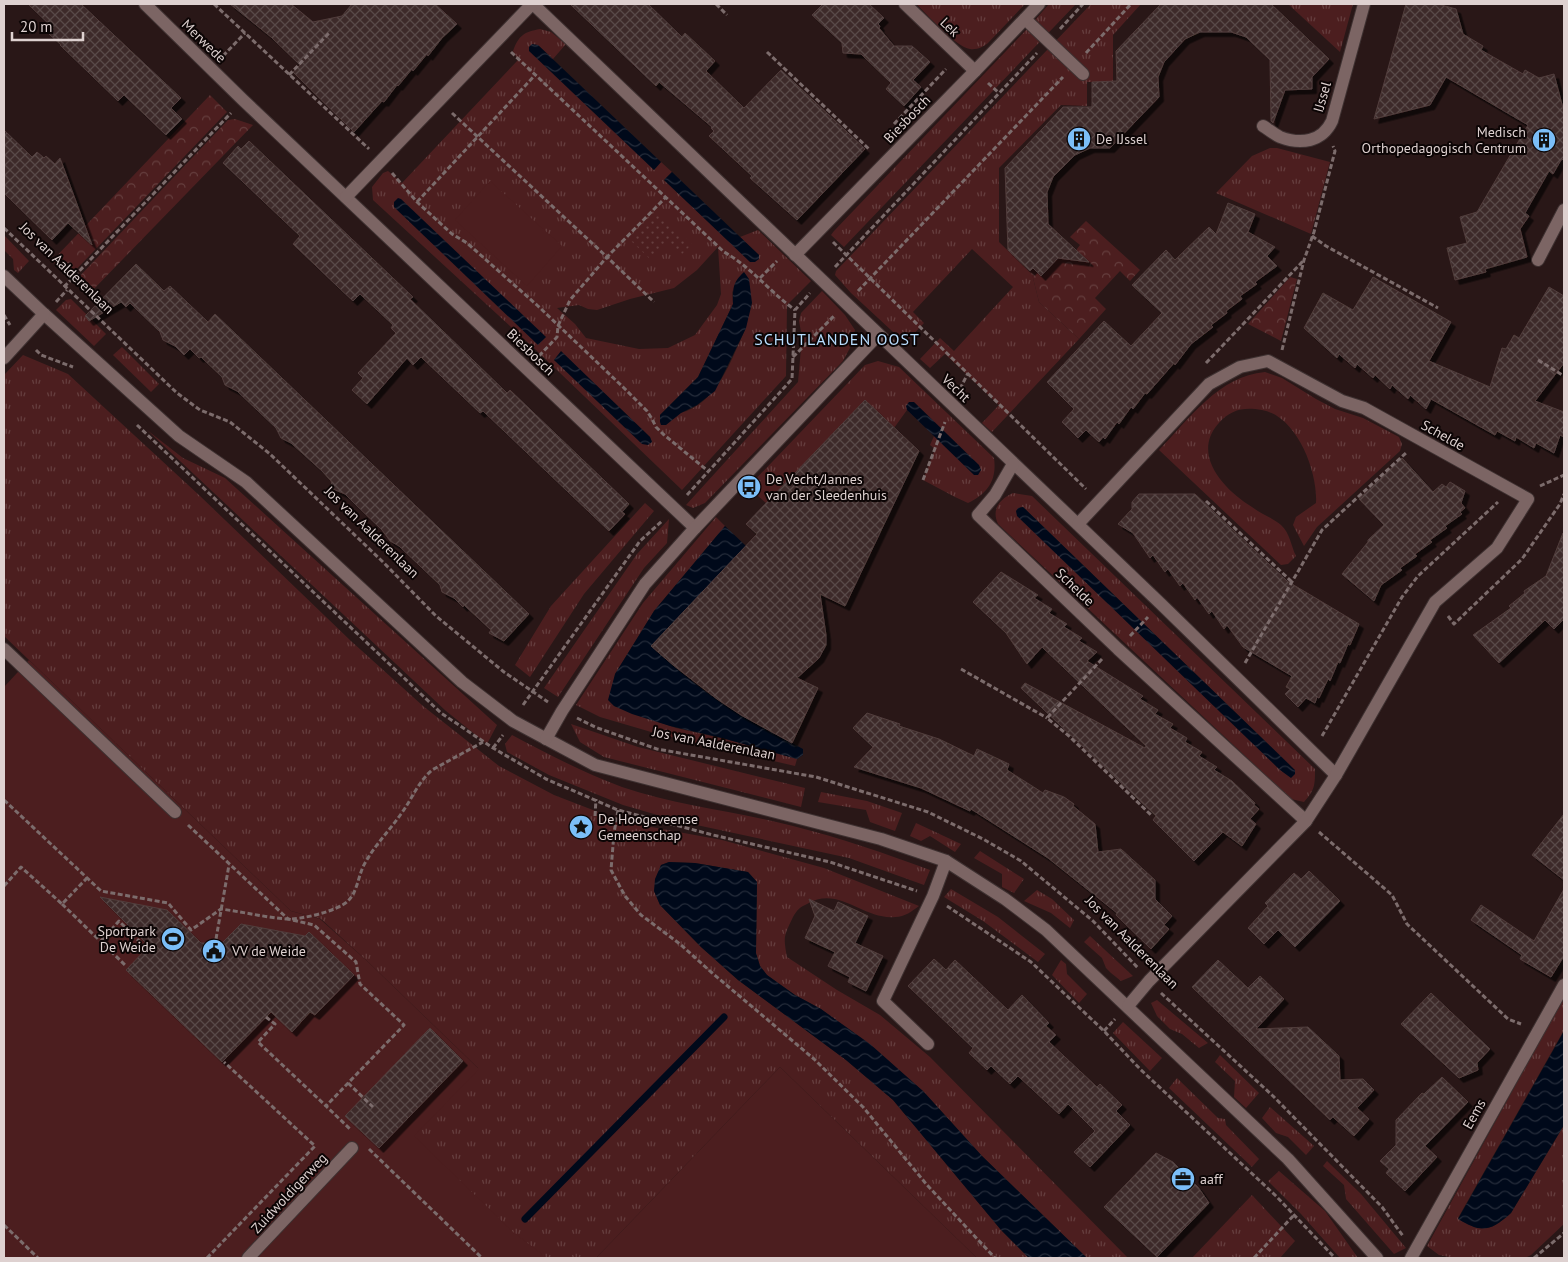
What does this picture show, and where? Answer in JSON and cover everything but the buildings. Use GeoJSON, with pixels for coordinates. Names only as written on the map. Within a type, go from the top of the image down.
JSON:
{"type":"FeatureCollection","features":[{"type":"Feature","properties":{"kind":"street","name":"Merwede"},"geometry":{"type":"LineString","coordinates":[[145,4],[243,100]]}},
{"type":"Feature","properties":{"kind":"street"},"geometry":{"type":"LineString","coordinates":[[346,197],[533,4],[878,335],[644,584],[546,739]]}},
{"type":"Feature","properties":{"kind":"street","name":"Lek"},"geometry":{"type":"LineString","coordinates":[[905,4],[975,71]]}},
{"type":"Feature","properties":{"kind":"street","name":"Biesbosch"},"geometry":{"type":"LineString","coordinates":[[792,252],[820,229],[1039,4]]}},
{"type":"Feature","properties":{"kind":"street","name":"IJssel"},"geometry":{"type":"LineString","coordinates":[[1263,126],[1280,137],[1298,140],[1309,141],[1324,133],[1332,121],[1364,4]]}},
{"type":"Feature","properties":{"kind":"street"},"geometry":{"type":"LineString","coordinates":[[1025,19],[1079,70]]}},
{"type":"Feature","properties":{"kind":"street","name":"Biesbosch"},"geometry":{"type":"LineString","coordinates":[[243,100],[695,528]]}},
{"type":"Feature","properties":{"kind":"street"},"geometry":{"type":"LineString","coordinates":[[1538,260],[1564,210]]}},
{"type":"Feature","properties":{"kind":"street"},"geometry":{"type":"LineString","coordinates":[[4,276],[179,436],[246,482],[462,682],[513,721],[595,765],[881,839],[946,861],[1005,899],[1046,930],[1288,1159],[1377,1258]]}},
{"type":"Feature","properties":{"kind":"street"},"geometry":{"type":"LineString","coordinates":[[4,358],[44,314]]}},
{"type":"Feature","properties":{"kind":"street","name":"Vecht"},"geometry":{"type":"LineString","coordinates":[[878,335],[1013,464]]}},
{"type":"Feature","properties":{"kind":"street","name":"Schelde"},"geometry":{"type":"LineString","coordinates":[[1078,524],[1209,384],[1240,367],[1268,361],[1342,401],[1364,408],[1528,498]]}},
{"type":"Feature","properties":{"kind":"street"},"geometry":{"type":"LineString","coordinates":[[1013,464],[1078,524],[1336,775]]}},
{"type":"Feature","properties":{"kind":"street","name":"Schelde"},"geometry":{"type":"LineString","coordinates":[[1013,464],[995,495],[978,515],[1115,646],[1306,821]]}},
{"type":"Feature","properties":{"kind":"street"},"geometry":{"type":"LineString","coordinates":[[1128,1006],[1149,981],[1306,821],[1336,775],[1435,602],[1497,548],[1528,498]]}},
{"type":"Feature","properties":{"kind":"street"},"geometry":{"type":"LineString","coordinates":[[4,649],[175,812]]}},
{"type":"Feature","properties":{"kind":"street"},"geometry":{"type":"LineString","coordinates":[[928,1044],[883,1001],[933,896],[946,861]]}},
{"type":"Feature","properties":{"kind":"street","name":"Eems"},"geometry":{"type":"LineString","coordinates":[[1412,1255],[1564,984]]}},
{"type":"Feature","properties":{"kind":"street","name":"Zuidwoldigerweg"},"geometry":{"type":"LineString","coordinates":[[248,1258],[352,1148]]}},
{"type":"Feature","properties":{"kind":"path"},"geometry":{"type":"LineString","coordinates":[[214,4],[382,161],[417,202],[452,234],[467,243],[558,326],[630,394],[646,411],[663,434],[708,471]]}},
{"type":"Feature","properties":{"kind":"path"},"geometry":{"type":"LineString","coordinates":[[716,4],[727,15]]}},
{"type":"Feature","properties":{"kind":"path"},"geometry":{"type":"LineString","coordinates":[[493,748],[640,541],[674,510],[792,379],[795,310],[1084,4]]}},
{"type":"Feature","properties":{"kind":"path"},"geometry":{"type":"LineString","coordinates":[[793,357],[1079,70],[1131,4]]}},
{"type":"Feature","properties":{"kind":"path"},"geometry":{"type":"LineString","coordinates":[[289,74],[330,32]]}},
{"type":"Feature","properties":{"kind":"path"},"geometry":{"type":"LineString","coordinates":[[211,68],[245,33]]}},
{"type":"Feature","properties":{"kind":"path"},"geometry":{"type":"LineString","coordinates":[[499,38],[518,59],[724,252],[738,260],[795,310]]}},
{"type":"Feature","properties":{"kind":"path"},"geometry":{"type":"LineString","coordinates":[[767,52],[870,150]]}},
{"type":"Feature","properties":{"kind":"path"},"geometry":{"type":"LineString","coordinates":[[417,202],[536,74]]}},
{"type":"Feature","properties":{"kind":"path"},"geometry":{"type":"LineString","coordinates":[[64,287],[243,100]]}},
{"type":"Feature","properties":{"kind":"path"},"geometry":{"type":"LineString","coordinates":[[439,101],[654,302]]}},
{"type":"Feature","properties":{"kind":"path"},"geometry":{"type":"LineString","coordinates":[[1278,366],[1304,260],[1336,151],[1324,133]]}},
{"type":"Feature","properties":{"kind":"path"},"geometry":{"type":"LineString","coordinates":[[526,368],[557,337],[558,326],[570,300],[607,257],[666,197]]}},
{"type":"Feature","properties":{"kind":"path","name":"Jos van Aalderenlaan"},"geometry":{"type":"LineString","coordinates":[[4,228],[177,393],[200,410],[230,422],[270,454],[383,562],[436,616],[504,672],[562,711],[594,727],[657,749],[816,778],[928,812],[983,838],[1021,861],[1093,921],[1149,981],[1272,1096],[1382,1206],[1412,1255]]}},
{"type":"Feature","properties":{"kind":"path"},"geometry":{"type":"LineString","coordinates":[[820,229],[1098,502]]}},
{"type":"Feature","properties":{"kind":"path"},"geometry":{"type":"LineString","coordinates":[[1312,236],[1326,246],[1438,308]]}},
{"type":"Feature","properties":{"kind":"path"},"geometry":{"type":"LineString","coordinates":[[760,278],[792,252]]}},
{"type":"Feature","properties":{"kind":"path"},"geometry":{"type":"LineString","coordinates":[[1538,360],[1564,376]]}},
{"type":"Feature","properties":{"kind":"path"},"geometry":{"type":"LineString","coordinates":[[923,480],[943,428]]}},
{"type":"Feature","properties":{"kind":"path"},"geometry":{"type":"LineString","coordinates":[[1237,678],[1322,530],[1420,439]]}},
{"type":"Feature","properties":{"kind":"path"},"geometry":{"type":"LineString","coordinates":[[1528,498],[1531,490],[1564,475],[1564,470]]}},
{"type":"Feature","properties":{"kind":"path"},"geometry":{"type":"LineString","coordinates":[[1313,752],[1407,590],[1418,576],[1512,489]]}},
{"type":"Feature","properties":{"kind":"path"},"geometry":{"type":"LineString","coordinates":[[1206,501],[1292,582]]}},
{"type":"Feature","properties":{"kind":"path"},"geometry":{"type":"LineString","coordinates":[[1132,634],[1145,620]]}},
{"type":"Feature","properties":{"kind":"path"},"geometry":{"type":"LineString","coordinates":[[1047,718],[1115,646]]}},
{"type":"Feature","properties":{"kind":"path"},"geometry":{"type":"LineString","coordinates":[[961,669],[1047,718],[1069,736],[1151,815]]}},
{"type":"Feature","properties":{"kind":"path"},"geometry":{"type":"LineString","coordinates":[[288,919],[331,910],[349,900],[358,883],[360,872],[370,855],[401,814],[426,776],[432,770],[483,742]]}},
{"type":"Feature","properties":{"kind":"path"},"geometry":{"type":"LineString","coordinates":[[595,816],[596,799]]}},
{"type":"Feature","properties":{"kind":"path"},"geometry":{"type":"LineString","coordinates":[[4,800],[101,891],[168,903],[191,930],[221,909],[288,919],[314,925],[356,962],[360,984],[404,1025],[326,1106]]}},
{"type":"Feature","properties":{"kind":"path"},"geometry":{"type":"LineString","coordinates":[[618,810],[611,870],[626,896],[641,916],[680,944],[821,1066],[863,1107],[927,1185],[995,1258]]}},
{"type":"Feature","properties":{"kind":"path"},"geometry":{"type":"LineString","coordinates":[[175,812],[288,919]]}},
{"type":"Feature","properties":{"kind":"path"},"geometry":{"type":"LineString","coordinates":[[1306,821],[1392,895],[1407,924],[1508,1018],[1538,1030]]}},
{"type":"Feature","properties":{"kind":"path"},"geometry":{"type":"LineString","coordinates":[[216,939],[230,864]]}},
{"type":"Feature","properties":{"kind":"path"},"geometry":{"type":"LineString","coordinates":[[4,886],[21,867],[125,965]]}},
{"type":"Feature","properties":{"kind":"path"},"geometry":{"type":"LineString","coordinates":[[62,904],[87,878]]}},
{"type":"Feature","properties":{"kind":"path"},"geometry":{"type":"LineString","coordinates":[[100,942],[119,921],[146,948]]}},
{"type":"Feature","properties":{"kind":"path"},"geometry":{"type":"LineString","coordinates":[[266,1016],[275,1024],[258,1042],[354,1133]]}},
{"type":"Feature","properties":{"kind":"path"},"geometry":{"type":"LineString","coordinates":[[207,1258],[315,1146],[224,1062]]}},
{"type":"Feature","properties":{"kind":"path"},"geometry":{"type":"LineString","coordinates":[[348,1083],[373,1107]]}},
{"type":"Feature","properties":{"kind":"path"},"geometry":{"type":"LineString","coordinates":[[368,1147],[482,1258]]}},
{"type":"Feature","properties":{"kind":"path"},"geometry":{"type":"LineString","coordinates":[[1254,1258],[1294,1215]]}},
{"type":"Feature","properties":{"kind":"path"},"geometry":{"type":"LineString","coordinates":[[4,1225],[38,1258]]}},
{"type":"Feature","properties":{"kind":"path"},"geometry":{"type":"LineString","coordinates":[[1534,1258],[1564,1233]]}},
{"type":"Feature","properties":{"kind":"green space"},"geometry":{"type":"Polygon","coordinates":[[[916,4],[1025,4],[988,43],[980,48],[970,49],[957,43],[916,4]]]}},
{"type":"Feature","properties":{"kind":"green space"},"geometry":{"type":"Polygon","coordinates":[[[1049,4],[1076,4],[844,247],[831,235],[834,231],[1049,4]]]}},
{"type":"Feature","properties":{"kind":"green space"},"geometry":{"type":"Polygon","coordinates":[[[1091,4],[1141,4],[1113,35],[1113,82],[1087,82],[1087,106],[1061,105],[999,168],[999,242],[1032,274],[1039,302],[1079,339],[992,432],[982,423],[999,405],[945,354],[930,368],[920,359],[940,338],[954,351],[1013,287],[972,249],[913,312],[924,323],[905,343],[851,293],[835,275],[836,271],[1091,4]]]}},
{"type":"Feature","properties":{"kind":"green space"},"geometry":{"type":"Polygon","coordinates":[[[1288,4],[1353,4],[1340,52],[1288,4]]]}},
{"type":"Feature","properties":{"kind":"green space"},"geometry":{"type":"Polygon","coordinates":[[[540,29],[551,32],[566,44],[553,59],[538,45],[654,170],[661,162],[672,172],[664,180],[750,261],[759,255],[740,237],[758,230],[811,281],[787,305],[786,376],[682,490],[535,349],[373,200],[372,187],[383,173],[388,171],[402,183],[518,60],[513,51],[517,41],[526,33],[540,29]],[[718,247],[697,270],[674,288],[630,299],[597,310],[579,305],[557,308],[575,324],[586,338],[639,349],[668,348],[695,335],[717,305],[721,294],[718,247]],[[732,290],[733,304],[698,377],[660,415],[678,414],[693,408],[714,390],[722,379],[746,328],[732,290]],[[561,352],[554,360],[652,442],[650,437],[561,352]]]}},
{"type":"Feature","properties":{"kind":"green space"},"geometry":{"type":"Polygon","coordinates":[[[210,95],[227,112],[70,276],[52,261],[210,95]]]}},
{"type":"Feature","properties":{"kind":"green space"},"geometry":{"type":"Polygon","coordinates":[[[235,119],[253,125],[90,293],[76,280],[228,120],[235,119]]]}},
{"type":"Feature","properties":{"kind":"green space"},"geometry":{"type":"Polygon","coordinates":[[[1270,148],[1277,148],[1330,162],[1311,234],[1216,193],[1252,156],[1270,148]]]}},
{"type":"Feature","properties":{"kind":"green space"},"geometry":{"type":"Polygon","coordinates":[[[490,181],[562,246],[527,286],[455,220],[490,181]]]}},
{"type":"Feature","properties":{"kind":"green space"},"geometry":{"type":"Polygon","coordinates":[[[655,209],[692,244],[682,254],[668,242],[651,260],[628,238],[655,209]]]}},
{"type":"Feature","properties":{"kind":"green space"},"geometry":{"type":"Polygon","coordinates":[[[1086,221],[1140,270],[1130,281],[1120,271],[1095,298],[1106,309],[1079,339],[1039,302],[1030,271],[1033,268],[1042,276],[1062,254],[1069,260],[1073,260],[1080,245],[1070,237],[1086,221]]]}},
{"type":"Feature","properties":{"kind":"green space"},"geometry":{"type":"Polygon","coordinates":[[[4,235],[29,261],[18,273],[14,270],[13,259],[4,250],[4,235]]]}},
{"type":"Feature","properties":{"kind":"green space"},"geometry":{"type":"Polygon","coordinates":[[[1290,277],[1297,279],[1281,341],[1248,324],[1290,277]]]}},
{"type":"Feature","properties":{"kind":"green space"},"geometry":{"type":"Polygon","coordinates":[[[822,291],[845,315],[855,330],[851,346],[843,361],[705,503],[693,508],[686,505],[798,382],[802,337],[799,321],[801,313],[822,291]]]}},
{"type":"Feature","properties":{"kind":"green space"},"geometry":{"type":"Polygon","coordinates":[[[71,299],[106,334],[94,346],[56,310],[66,300],[71,299]]]}},
{"type":"Feature","properties":{"kind":"green space"},"geometry":{"type":"Polygon","coordinates":[[[122,347],[159,384],[151,392],[113,355],[122,347]]]}},
{"type":"Feature","properties":{"kind":"green space"},"geometry":{"type":"Polygon","coordinates":[[[23,355],[68,374],[200,496],[351,641],[423,706],[499,766],[554,795],[624,822],[722,840],[824,868],[919,906],[902,916],[883,917],[830,898],[819,899],[801,908],[793,917],[785,936],[787,957],[837,990],[880,1015],[930,1057],[1128,1258],[1087,1258],[982,1156],[923,1091],[821,1009],[795,995],[767,975],[760,966],[756,953],[757,882],[748,872],[695,863],[669,862],[661,865],[654,891],[660,905],[701,947],[738,980],[846,1060],[893,1100],[1001,1230],[1029,1258],[977,1258],[780,1067],[596,1258],[487,1258],[389,1161],[478,1068],[321,919],[291,911],[4,636],[4,375],[23,355]]]}},
{"type":"Feature","properties":{"kind":"green space"},"geometry":{"type":"Polygon","coordinates":[[[878,361],[899,367],[994,458],[994,473],[990,485],[981,495],[968,503],[923,480],[935,449],[930,445],[934,436],[907,410],[894,428],[865,400],[766,503],[748,487],[865,365],[878,361]]]}},
{"type":"Feature","properties":{"kind":"green space"},"geometry":{"type":"Polygon","coordinates":[[[1265,372],[1282,378],[1335,409],[1363,418],[1399,437],[1402,444],[1400,451],[1317,527],[1304,546],[1293,525],[1296,517],[1316,503],[1316,490],[1309,462],[1295,434],[1274,414],[1262,410],[1238,410],[1228,415],[1218,424],[1211,436],[1208,448],[1210,460],[1222,482],[1232,492],[1284,528],[1296,556],[1288,564],[1281,565],[1159,450],[1219,390],[1248,375],[1265,372]]]}},
{"type":"Feature","properties":{"kind":"green space"},"geometry":{"type":"Polygon","coordinates":[[[147,430],[183,458],[225,478],[497,725],[487,744],[446,711],[147,430]]]}},
{"type":"Feature","properties":{"kind":"green space"},"geometry":{"type":"Polygon","coordinates":[[[1013,493],[1032,496],[1315,769],[1314,787],[1304,802],[1291,799],[998,524],[996,509],[1008,495],[1013,493]],[[1023,507],[1018,508],[1295,770],[1023,507]]]}},
{"type":"Feature","properties":{"kind":"green space"},"geometry":{"type":"Polygon","coordinates":[[[645,503],[654,511],[584,594],[530,677],[515,665],[551,606],[645,503]]]}},
{"type":"Feature","properties":{"kind":"green space"},"geometry":{"type":"Polygon","coordinates":[[[716,517],[725,526],[654,611],[615,674],[614,706],[676,728],[729,740],[797,759],[795,766],[658,734],[600,717],[576,705],[643,603],[716,517]]]}},
{"type":"Feature","properties":{"kind":"green space"},"geometry":{"type":"Polygon","coordinates":[[[669,519],[667,543],[644,568],[558,697],[544,688],[637,554],[669,519]]]}},
{"type":"Feature","properties":{"kind":"green space","name":"Sportpark De Weide"},"geometry":{"type":"Polygon","coordinates":[[[29,660],[291,911],[320,919],[366,960],[479,1069],[414,1136],[513,1232],[547,1258],[4,1258],[4,687],[29,660]]]}},
{"type":"Feature","properties":{"kind":"green space"},"geometry":{"type":"Polygon","coordinates":[[[571,724],[638,747],[805,788],[801,807],[604,757],[580,742],[571,724]]]}},
{"type":"Feature","properties":{"kind":"green space"},"geometry":{"type":"Polygon","coordinates":[[[512,735],[608,782],[643,794],[811,831],[862,846],[930,870],[924,885],[849,858],[678,821],[623,805],[549,775],[507,752],[505,744],[512,735]]]}},
{"type":"Feature","properties":{"kind":"green space"},"geometry":{"type":"Polygon","coordinates":[[[821,792],[867,801],[902,813],[895,831],[870,822],[866,810],[818,802],[821,792]]]}},
{"type":"Feature","properties":{"kind":"green space"},"geometry":{"type":"Polygon","coordinates":[[[916,823],[961,844],[955,852],[930,836],[921,841],[910,836],[916,823]]]}},
{"type":"Feature","properties":{"kind":"green space"},"geometry":{"type":"Polygon","coordinates":[[[980,851],[1024,879],[1014,893],[1002,887],[1002,874],[974,858],[980,851]]]}},
{"type":"Feature","properties":{"kind":"green space"},"geometry":{"type":"Polygon","coordinates":[[[951,889],[998,917],[1045,954],[1038,962],[983,921],[944,897],[951,889]]]}},
{"type":"Feature","properties":{"kind":"green space"},"geometry":{"type":"Polygon","coordinates":[[[1037,890],[1052,899],[1074,920],[1070,928],[1051,913],[1024,901],[1037,890]]]}},
{"type":"Feature","properties":{"kind":"green space"},"geometry":{"type":"Polygon","coordinates":[[[1090,936],[1133,976],[1121,981],[1111,973],[1106,968],[1102,958],[1084,942],[1090,936]]]}},
{"type":"Feature","properties":{"kind":"green space"},"geometry":{"type":"Polygon","coordinates":[[[1061,960],[1066,964],[1067,974],[1087,994],[1079,1003],[1052,975],[1061,960]]]}},
{"type":"Feature","properties":{"kind":"green space"},"geometry":{"type":"Polygon","coordinates":[[[1564,997],[1564,1030],[1458,1218],[1473,1226],[1485,1228],[1497,1224],[1511,1213],[1563,1127],[1564,1224],[1531,1255],[1525,1258],[1454,1258],[1439,1255],[1427,1246],[1564,997]]]}},
{"type":"Feature","properties":{"kind":"green space"},"geometry":{"type":"Polygon","coordinates":[[[1157,1000],[1208,1043],[1199,1048],[1182,1034],[1170,1029],[1157,1016],[1151,1003],[1157,1000]]]}},
{"type":"Feature","properties":{"kind":"green space"},"geometry":{"type":"Polygon","coordinates":[[[1123,1022],[1162,1058],[1150,1071],[1113,1033],[1123,1022]]]}},
{"type":"Feature","properties":{"kind":"green space"},"geometry":{"type":"Polygon","coordinates":[[[1220,1055],[1259,1093],[1246,1108],[1234,1097],[1235,1081],[1215,1062],[1220,1055]]]}},
{"type":"Feature","properties":{"kind":"green space"},"geometry":{"type":"Polygon","coordinates":[[[780,1067],[977,1258],[596,1258],[780,1067]]]}},
{"type":"Feature","properties":{"kind":"green space"},"geometry":{"type":"Polygon","coordinates":[[[1177,1078],[1218,1118],[1225,1119],[1226,1125],[1259,1159],[1252,1167],[1169,1088],[1177,1078]]]}},
{"type":"Feature","properties":{"kind":"green space"},"geometry":{"type":"Polygon","coordinates":[[[1270,1107],[1314,1146],[1306,1155],[1288,1137],[1276,1133],[1262,1118],[1270,1107]]]}},
{"type":"Feature","properties":{"kind":"green space"},"geometry":{"type":"Polygon","coordinates":[[[1327,1161],[1361,1194],[1406,1248],[1394,1254],[1346,1199],[1344,1185],[1323,1166],[1327,1161]]]}},
{"type":"Feature","properties":{"kind":"green space"},"geometry":{"type":"Polygon","coordinates":[[[1279,1171],[1325,1211],[1358,1258],[1340,1258],[1301,1214],[1268,1181],[1279,1171]]]}},
{"type":"Feature","properties":{"kind":"green space"},"geometry":{"type":"Polygon","coordinates":[[[1252,1195],[1295,1241],[1280,1258],[1192,1258],[1252,1195]]]}},
{"type":"Feature","properties":{"kind":"water"},"geometry":{"type":"Polygon","coordinates":[[[532,44],[538,45],[661,162],[654,170],[529,51],[529,47],[532,44]]]}},
{"type":"Feature","properties":{"kind":"water"},"geometry":{"type":"Polygon","coordinates":[[[672,172],[759,255],[759,259],[755,262],[750,262],[664,180],[672,172]]]}},
{"type":"Feature","properties":{"kind":"water"},"geometry":{"type":"Polygon","coordinates":[[[398,198],[546,337],[538,345],[394,207],[394,202],[398,198]]]}},
{"type":"Feature","properties":{"kind":"water"},"geometry":{"type":"Polygon","coordinates":[[[744,272],[749,279],[752,303],[746,328],[715,391],[666,425],[661,425],[660,415],[698,377],[733,304],[735,283],[744,272]]]}},
{"type":"Feature","properties":{"kind":"water"},"geometry":{"type":"Polygon","coordinates":[[[561,351],[650,437],[652,442],[648,445],[642,444],[554,360],[561,351]]]}},
{"type":"Feature","properties":{"kind":"water"},"geometry":{"type":"Polygon","coordinates":[[[909,402],[914,402],[979,465],[981,470],[978,475],[974,475],[907,410],[906,406],[909,402]]]}},
{"type":"Feature","properties":{"kind":"water"},"geometry":{"type":"Polygon","coordinates":[[[1023,507],[1295,770],[1295,774],[1291,778],[1280,770],[1017,516],[1016,511],[1018,508],[1023,507]]]}},
{"type":"Feature","properties":{"kind":"water"},"geometry":{"type":"Polygon","coordinates":[[[725,526],[746,546],[651,646],[718,700],[803,749],[803,755],[797,759],[670,726],[632,714],[614,706],[608,700],[615,674],[654,611],[725,526]]]}},
{"type":"Feature","properties":{"kind":"water"},"geometry":{"type":"Polygon","coordinates":[[[669,862],[695,863],[748,872],[757,882],[756,953],[760,966],[767,975],[795,995],[821,1009],[870,1044],[923,1091],[982,1156],[1087,1258],[1029,1258],[1001,1230],[893,1100],[846,1060],[738,980],[701,947],[660,905],[654,891],[655,879],[661,865],[669,862]]]}},
{"type":"Feature","properties":{"kind":"water"},"geometry":{"type":"Polygon","coordinates":[[[1564,1031],[1564,1125],[1511,1213],[1491,1227],[1479,1228],[1466,1224],[1458,1219],[1564,1031]]]}},
{"type":"Feature","properties":{"kind":"waterway"},"geometry":{"type":"LineString","coordinates":[[525,1219],[724,1017]]}},
{"type":"Feature","properties":{"kind":"place","name":"De IJssel"},"geometry":{"type":"Point","coordinates":[1079,139]}},
{"type":"Feature","properties":{"kind":"place","name":"Medisch Orthopedagogisch Centrum"},"geometry":{"type":"Point","coordinates":[1544,140]}},
{"type":"Feature","properties":{"kind":"place","name":"De Vecht/Jannes van der Sleedenhuis"},"geometry":{"type":"Point","coordinates":[749,487]}},
{"type":"Feature","properties":{"kind":"place","name":"De Hoogeveense Gemeenschap"},"geometry":{"type":"Point","coordinates":[581,827]}},
{"type":"Feature","properties":{"kind":"place","name":"Sportpark De Weide"},"geometry":{"type":"Point","coordinates":[173,939]}},
{"type":"Feature","properties":{"kind":"place","name":"VV de Weide"},"geometry":{"type":"Point","coordinates":[214,951]}},
{"type":"Feature","properties":{"kind":"place","name":"aaff"},"geometry":{"type":"Point","coordinates":[1183,1179]}},
{"type":"Feature","properties":{"kind":"district","name":"SCHUTLANDEN OOST"},"geometry":{"type":"Point","coordinates":[837,339]}}]}
